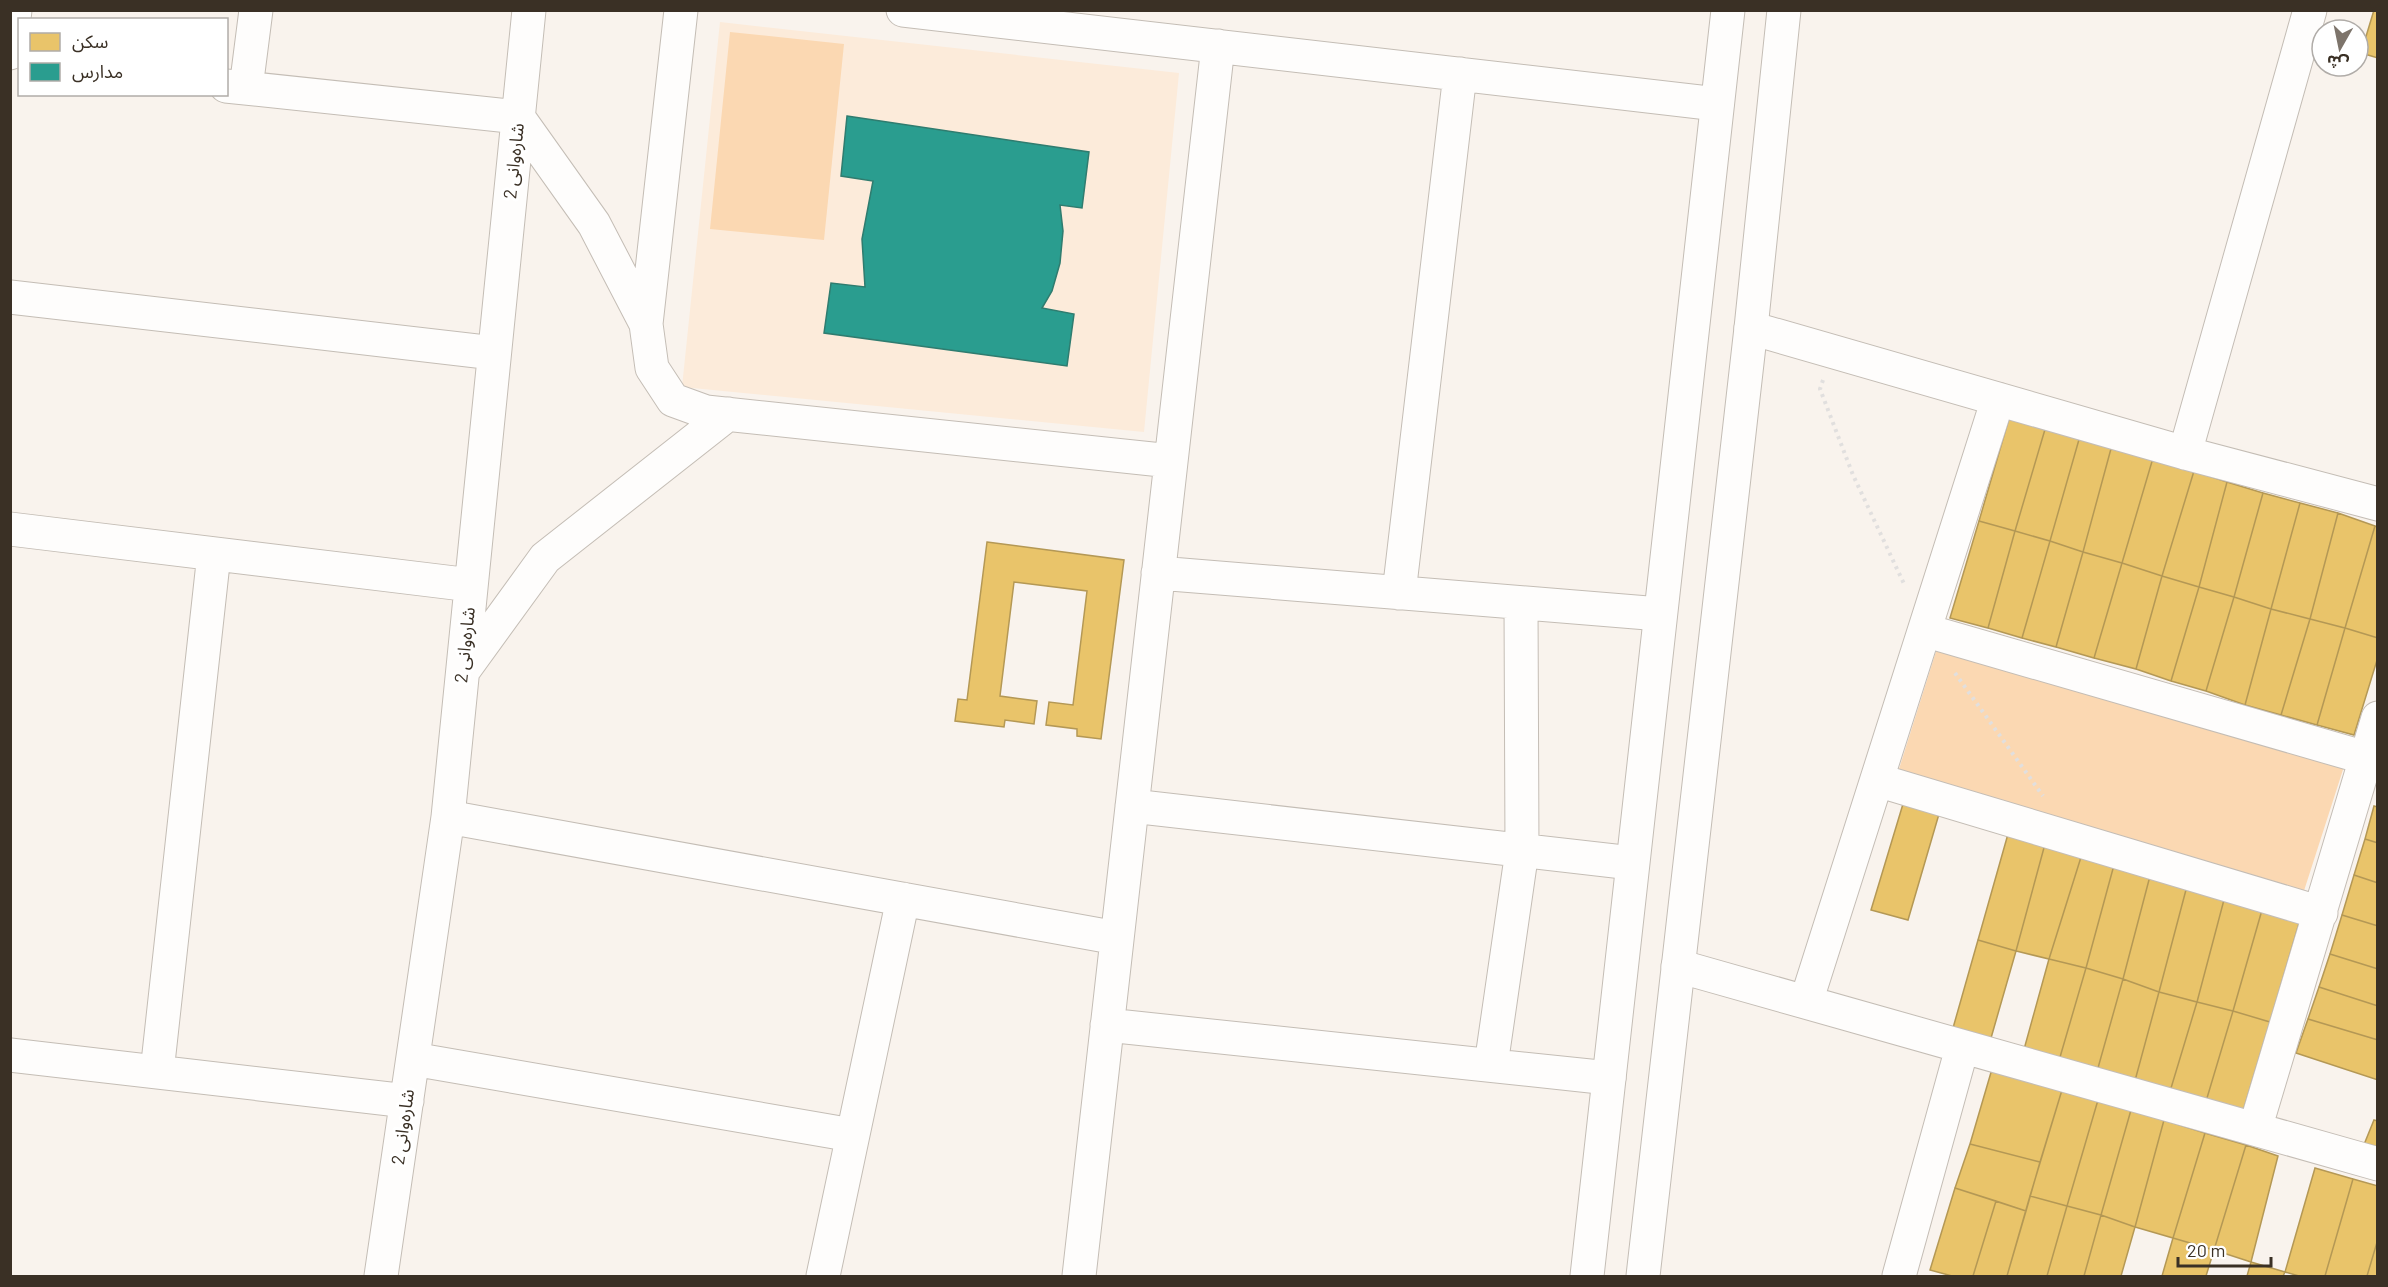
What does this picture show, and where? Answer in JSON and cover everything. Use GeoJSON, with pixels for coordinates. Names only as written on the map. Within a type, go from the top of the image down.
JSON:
{"type":"FeatureCollection","features":[{"type":"Feature","properties":{"kind":"street"},"geometry":{"type":"LineString","coordinates":[[10,53],[15,10]]}},
{"type":"Feature","properties":{"kind":"street"},"geometry":{"type":"LineString","coordinates":[[256,10],[236,87],[518,117],[594,224],[646,324]]}},
{"type":"Feature","properties":{"kind":"street","name":"شارەوانی 2"},"geometry":{"type":"LineString","coordinates":[[381,1276],[448,817],[529,10]]}},
{"type":"Feature","properties":{"kind":"street"},"geometry":{"type":"LineString","coordinates":[[681,10],[646,324],[652,368],[673,400],[706,412],[1171,461]]}},
{"type":"Feature","properties":{"kind":"street"},"geometry":{"type":"LineString","coordinates":[[903,10],[997,16],[1218,46],[1717,104]]}},
{"type":"Feature","properties":{"kind":"street"},"geometry":{"type":"LineString","coordinates":[[1587,1276],[1728,10]]}},
{"type":"Feature","properties":{"kind":"street"},"geometry":{"type":"LineString","coordinates":[[1642,1276],[1751,328],[1784,10]]}},
{"type":"Feature","properties":{"kind":"street"},"geometry":{"type":"LineString","coordinates":[[2185,453],[2310,10]]}},
{"type":"Feature","properties":{"kind":"street"},"geometry":{"type":"LineString","coordinates":[[1078,1276],[1218,46]]}},
{"type":"Feature","properties":{"kind":"street"},"geometry":{"type":"LineString","coordinates":[[1399,593],[1460,74]]}},
{"type":"Feature","properties":{"kind":"street"},"geometry":{"type":"LineString","coordinates":[[10,297],[494,354]]}},
{"type":"Feature","properties":{"kind":"street"},"geometry":{"type":"LineString","coordinates":[[1751,328],[2185,453],[2378,504]]}},
{"type":"Feature","properties":{"kind":"street"},"geometry":{"type":"LineString","coordinates":[[1806,1002],[1927,631],[1998,399]]}},
{"type":"Feature","properties":{"kind":"street"},"geometry":{"type":"LineString","coordinates":[[462,673],[545,558],[728,414]]}},
{"type":"Feature","properties":{"kind":"street"},"geometry":{"type":"LineString","coordinates":[[10,529],[471,585]]}},
{"type":"Feature","properties":{"kind":"street"},"geometry":{"type":"LineString","coordinates":[[157,1072],[214,554]]}},
{"type":"Feature","properties":{"kind":"street"},"geometry":{"type":"LineString","coordinates":[[1158,573],[1660,614]]}},
{"type":"Feature","properties":{"kind":"street"},"geometry":{"type":"LineString","coordinates":[[1491,1065],[1522,851],[1521,603]]}},
{"type":"Feature","properties":{"kind":"street"},"geometry":{"type":"LineString","coordinates":[[1927,631],[2366,758]]}},
{"type":"Feature","properties":{"kind":"street"},"geometry":{"type":"LineString","coordinates":[[2255,1129],[2378,718]]}},
{"type":"Feature","properties":{"kind":"street"},"geometry":{"type":"LineString","coordinates":[[1877,780],[2321,913]]}},
{"type":"Feature","properties":{"kind":"street"},"geometry":{"type":"LineString","coordinates":[[1132,806],[1632,863]]}},
{"type":"Feature","properties":{"kind":"street"},"geometry":{"type":"LineString","coordinates":[[448,817],[1117,938]]}},
{"type":"Feature","properties":{"kind":"street"},"geometry":{"type":"LineString","coordinates":[[823,1276],[903,899]]}},
{"type":"Feature","properties":{"kind":"street"},"geometry":{"type":"LineString","coordinates":[[1678,966],[2378,1164]]}},
{"type":"Feature","properties":{"kind":"street"},"geometry":{"type":"LineString","coordinates":[[1107,1025],[1609,1078]]}},
{"type":"Feature","properties":{"kind":"street"},"geometry":{"type":"LineString","coordinates":[[1899,1276],[1962,1048]]}},
{"type":"Feature","properties":{"kind":"street"},"geometry":{"type":"LineString","coordinates":[[10,1055],[407,1101]]}},
{"type":"Feature","properties":{"kind":"street"},"geometry":{"type":"LineString","coordinates":[[413,1059],[852,1135]]}},
{"type":"Feature","properties":{"kind":"path"},"geometry":{"type":"LineString","coordinates":[[1831,351],[1820,389],[1853,475],[1927,631],[1998,736],[2048,802]]}},
{"type":"Feature","properties":{"kind":"shaded area"},"geometry":{"type":"Polygon","coordinates":[[[720,22],[1179,73],[1144,432],[682,387],[720,22]]]}},
{"type":"Feature","properties":{"kind":"shaded area"},"geometry":{"type":"Polygon","coordinates":[[[730,32],[844,44],[824,240],[710,229],[730,32]]]}},
{"type":"Feature","properties":{"kind":"shaded area"},"geometry":{"type":"Polygon","coordinates":[[[1939,642],[2349,751],[2302,897],[1899,769],[1939,642]]]}},
{"type":"Feature","properties":{"kind":"building: سكن"},"geometry":{"type":"Polygon","coordinates":[[[2374,10],[2378,10],[2378,58],[2370,56],[2370,23],[2374,10]]]}},
{"type":"Feature","properties":{"kind":"building: سكن"},"geometry":{"type":"Polygon","coordinates":[[[2010,415],[2046,426],[2015,531],[1979,521],[2010,415]]]}},
{"type":"Feature","properties":{"kind":"building: سكن"},"geometry":{"type":"Polygon","coordinates":[[[2046,426],[2080,436],[2050,541],[2015,531],[2046,426]]]}},
{"type":"Feature","properties":{"kind":"building: سكن"},"geometry":{"type":"Polygon","coordinates":[[[2080,436],[2112,445],[2083,552],[2050,541],[2080,436]]]}},
{"type":"Feature","properties":{"kind":"building: سكن"},"geometry":{"type":"Polygon","coordinates":[[[2112,445],[2153,458],[2122,563],[2083,552],[2112,445]]]}},
{"type":"Feature","properties":{"kind":"building: سكن"},"geometry":{"type":"Polygon","coordinates":[[[2153,458],[2194,471],[2162,576],[2122,563],[2153,458]]]}},
{"type":"Feature","properties":{"kind":"building: سكن"},"geometry":{"type":"Polygon","coordinates":[[[2194,471],[2227,482],[2199,587],[2162,576],[2194,471]]]}},
{"type":"Feature","properties":{"kind":"building: سكن"},"geometry":{"type":"Polygon","coordinates":[[[2227,482],[2263,493],[2234,597],[2199,587],[2227,482]]]}},
{"type":"Feature","properties":{"kind":"building: سكن"},"geometry":{"type":"Polygon","coordinates":[[[2263,493],[2300,503],[2271,609],[2234,597],[2263,493]]]}},
{"type":"Feature","properties":{"kind":"building: سكن"},"geometry":{"type":"Polygon","coordinates":[[[2300,503],[2338,513],[2310,619],[2271,609],[2300,503]]]}},
{"type":"Feature","properties":{"kind":"building: سكن"},"geometry":{"type":"Polygon","coordinates":[[[2338,513],[2375,526],[2345,628],[2310,619],[2338,513]]]}},
{"type":"Feature","properties":{"kind":"building: سكن"},"geometry":{"type":"Polygon","coordinates":[[[1979,521],[2015,531],[1988,628],[1950,618],[1979,521]]]}},
{"type":"Feature","properties":{"kind":"building: سكن"},"geometry":{"type":"Polygon","coordinates":[[[2375,526],[2378,527],[2378,638],[2345,628],[2375,526]]]}},
{"type":"Feature","properties":{"kind":"building: سكن"},"geometry":{"type":"Polygon","coordinates":[[[2015,531],[2050,541],[2022,638],[1988,628],[2015,531]]]}},
{"type":"Feature","properties":{"kind":"building: سكن"},"geometry":{"type":"Polygon","coordinates":[[[2050,541],[2083,552],[2056,647],[2022,638],[2050,541]]]}},
{"type":"Feature","properties":{"kind":"building: سكن"},"geometry":{"type":"Polygon","coordinates":[[[987,542],[1124,560],[1101,739],[1077,736],[1077,729],[1046,725],[1049,702],[1073,705],[1087,591],[1014,582],[1000,696],[1037,701],[1034,724],[1005,720],[1004,727],[955,721],[958,699],[967,700],[987,542]]]}},
{"type":"Feature","properties":{"kind":"building: سكن"},"geometry":{"type":"Polygon","coordinates":[[[2083,552],[2122,563],[2094,658],[2056,647],[2083,552]]]}},
{"type":"Feature","properties":{"kind":"building: سكن"},"geometry":{"type":"Polygon","coordinates":[[[2122,563],[2162,576],[2136,669],[2094,658],[2122,563]]]}},
{"type":"Feature","properties":{"kind":"building: سكن"},"geometry":{"type":"Polygon","coordinates":[[[2162,576],[2199,587],[2171,681],[2136,669],[2162,576]]]}},
{"type":"Feature","properties":{"kind":"building: سكن"},"geometry":{"type":"Polygon","coordinates":[[[2199,587],[2234,597],[2206,691],[2171,681],[2199,587]]]}},
{"type":"Feature","properties":{"kind":"building: سكن"},"geometry":{"type":"Polygon","coordinates":[[[2234,597],[2271,609],[2245,705],[2206,691],[2234,597]]]}},
{"type":"Feature","properties":{"kind":"building: سكن"},"geometry":{"type":"Polygon","coordinates":[[[2271,609],[2310,619],[2281,715],[2245,705],[2271,609]]]}},
{"type":"Feature","properties":{"kind":"building: سكن"},"geometry":{"type":"Polygon","coordinates":[[[2310,619],[2345,628],[2317,725],[2281,715],[2310,619]]]}},
{"type":"Feature","properties":{"kind":"building: سكن"},"geometry":{"type":"Polygon","coordinates":[[[2345,628],[2378,638],[2378,657],[2354,735],[2317,725],[2345,628]]]}},
{"type":"Feature","properties":{"kind":"building: سكن"},"geometry":{"type":"Polygon","coordinates":[[[1903,804],[1939,814],[1908,920],[1871,910],[1903,804]]]}},
{"type":"Feature","properties":{"kind":"building: سكن"},"geometry":{"type":"Polygon","coordinates":[[[2374,806],[2378,807],[2378,843],[2365,839],[2374,806]]]}},
{"type":"Feature","properties":{"kind":"building: سكن"},"geometry":{"type":"Polygon","coordinates":[[[2008,834],[2045,844],[2016,951],[1978,940],[2008,834]]]}},
{"type":"Feature","properties":{"kind":"building: سكن"},"geometry":{"type":"Polygon","coordinates":[[[2365,839],[2378,843],[2378,883],[2354,875],[2365,839]]]}},
{"type":"Feature","properties":{"kind":"building: سكن"},"geometry":{"type":"Polygon","coordinates":[[[2045,844],[2082,854],[2049,959],[2016,951],[2045,844]]]}},
{"type":"Feature","properties":{"kind":"building: سكن"},"geometry":{"type":"Polygon","coordinates":[[[2082,854],[2114,865],[2086,968],[2049,959],[2082,854]]]}},
{"type":"Feature","properties":{"kind":"building: سكن"},"geometry":{"type":"Polygon","coordinates":[[[2114,865],[2150,876],[2123,979],[2086,968],[2114,865]]]}},
{"type":"Feature","properties":{"kind":"building: سكن"},"geometry":{"type":"Polygon","coordinates":[[[2354,875],[2378,883],[2378,926],[2342,915],[2354,875]]]}},
{"type":"Feature","properties":{"kind":"building: سكن"},"geometry":{"type":"Polygon","coordinates":[[[2150,876],[2187,886],[2159,992],[2123,979],[2150,876]]]}},
{"type":"Feature","properties":{"kind":"building: سكن"},"geometry":{"type":"Polygon","coordinates":[[[2187,886],[2225,896],[2197,1002],[2159,992],[2187,886]]]}},
{"type":"Feature","properties":{"kind":"building: سكن"},"geometry":{"type":"Polygon","coordinates":[[[2225,896],[2262,910],[2233,1011],[2197,1002],[2225,896]]]}},
{"type":"Feature","properties":{"kind":"building: سكن"},"geometry":{"type":"Polygon","coordinates":[[[2262,910],[2300,920],[2270,1022],[2233,1011],[2262,910]]]}},
{"type":"Feature","properties":{"kind":"building: سكن"},"geometry":{"type":"Polygon","coordinates":[[[2342,915],[2378,926],[2378,969],[2330,954],[2342,915]]]}},
{"type":"Feature","properties":{"kind":"building: سكن"},"geometry":{"type":"Polygon","coordinates":[[[1978,940],[2016,951],[1989,1045],[1951,1035],[1978,940]]]}},
{"type":"Feature","properties":{"kind":"building: سكن"},"geometry":{"type":"Polygon","coordinates":[[[2330,954],[2378,969],[2378,1006],[2319,987],[2330,954]]]}},
{"type":"Feature","properties":{"kind":"building: سكن"},"geometry":{"type":"Polygon","coordinates":[[[2049,959],[2086,968],[2058,1064],[2023,1053],[2049,959]]]}},
{"type":"Feature","properties":{"kind":"building: سكن"},"geometry":{"type":"Polygon","coordinates":[[[2086,968],[2123,979],[2096,1075],[2058,1064],[2086,968]]]}},
{"type":"Feature","properties":{"kind":"building: سكن"},"geometry":{"type":"Polygon","coordinates":[[[2123,979],[2159,992],[2133,1088],[2096,1075],[2123,979]]]}},
{"type":"Feature","properties":{"kind":"building: سكن"},"geometry":{"type":"Polygon","coordinates":[[[2319,987],[2378,1006],[2378,1040],[2308,1019],[2319,987]]]}},
{"type":"Feature","properties":{"kind":"building: سكن"},"geometry":{"type":"Polygon","coordinates":[[[2159,992],[2197,1002],[2168,1098],[2133,1088],[2159,992]]]}},
{"type":"Feature","properties":{"kind":"building: سكن"},"geometry":{"type":"Polygon","coordinates":[[[2197,1002],[2233,1011],[2204,1108],[2168,1098],[2197,1002]]]}},
{"type":"Feature","properties":{"kind":"building: سكن"},"geometry":{"type":"Polygon","coordinates":[[[2233,1011],[2270,1022],[2241,1118],[2204,1108],[2233,1011]]]}},
{"type":"Feature","properties":{"kind":"building: سكن"},"geometry":{"type":"Polygon","coordinates":[[[2308,1019],[2378,1040],[2378,1080],[2296,1053],[2308,1019]]]}},
{"type":"Feature","properties":{"kind":"building: سكن"},"geometry":{"type":"Polygon","coordinates":[[[1992,1069],[2062,1090],[2040,1162],[1970,1144],[1992,1069]]]}},
{"type":"Feature","properties":{"kind":"building: سكن"},"geometry":{"type":"Polygon","coordinates":[[[2062,1090],[2098,1100],[2067,1206],[2030,1196],[2062,1090]]]}},
{"type":"Feature","properties":{"kind":"building: سكن"},"geometry":{"type":"Polygon","coordinates":[[[2098,1100],[2131,1110],[2101,1215],[2067,1206],[2098,1100]]]}},
{"type":"Feature","properties":{"kind":"building: سكن"},"geometry":{"type":"Polygon","coordinates":[[[2131,1110],[2164,1120],[2135,1227],[2101,1215],[2131,1110]]]}},
{"type":"Feature","properties":{"kind":"building: سكن"},"geometry":{"type":"Polygon","coordinates":[[[2164,1120],[2205,1133],[2173,1238],[2135,1227],[2164,1120]]]}},
{"type":"Feature","properties":{"kind":"building: سكن"},"geometry":{"type":"Polygon","coordinates":[[[2374,1120],[2378,1121],[2378,1156],[2361,1152],[2374,1120]]]}},
{"type":"Feature","properties":{"kind":"building: سكن"},"geometry":{"type":"Polygon","coordinates":[[[2205,1133],[2246,1145],[2214,1250],[2173,1238],[2205,1133]]]}},
{"type":"Feature","properties":{"kind":"building: سكن"},"geometry":{"type":"Polygon","coordinates":[[[1970,1144],[2040,1162],[2026,1211],[1955,1188],[1970,1144]]]}},
{"type":"Feature","properties":{"kind":"building: سكن"},"geometry":{"type":"Polygon","coordinates":[[[2246,1145],[2278,1156],[2251,1262],[2214,1250],[2246,1145]]]}},
{"type":"Feature","properties":{"kind":"building: سكن"},"geometry":{"type":"Polygon","coordinates":[[[2315,1168],[2353,1179],[2325,1276],[2299,1276],[2285,1272],[2315,1168]]]}},
{"type":"Feature","properties":{"kind":"building: سكن"},"geometry":{"type":"Polygon","coordinates":[[[2353,1179],[2378,1186],[2378,1239],[2367,1276],[2325,1276],[2353,1179]]]}},
{"type":"Feature","properties":{"kind":"building: سكن"},"geometry":{"type":"Polygon","coordinates":[[[1955,1188],[1996,1201],[1973,1276],[1952,1276],[1930,1270],[1955,1188]]]}},
{"type":"Feature","properties":{"kind":"building: سكن"},"geometry":{"type":"Polygon","coordinates":[[[2030,1196],[2067,1206],[2047,1276],[2007,1276],[2030,1196]]]}},
{"type":"Feature","properties":{"kind":"building: سكن"},"geometry":{"type":"Polygon","coordinates":[[[1996,1201],[2026,1211],[2007,1276],[1973,1276],[1996,1201]]]}},
{"type":"Feature","properties":{"kind":"building: سكن"},"geometry":{"type":"Polygon","coordinates":[[[2067,1206],[2101,1215],[2084,1276],[2047,1276],[2067,1206]]]}},
{"type":"Feature","properties":{"kind":"building: سكن"},"geometry":{"type":"Polygon","coordinates":[[[2101,1215],[2135,1227],[2121,1276],[2084,1276],[2101,1215]]]}},
{"type":"Feature","properties":{"kind":"building: سكن"},"geometry":{"type":"Polygon","coordinates":[[[2173,1238],[2214,1250],[2206,1276],[2162,1276],[2173,1238]]]}},
{"type":"Feature","properties":{"kind":"building: سكن"},"geometry":{"type":"Polygon","coordinates":[[[2378,1239],[2378,1276],[2367,1276],[2378,1239]]]}},
{"type":"Feature","properties":{"kind":"building: سكن"},"geometry":{"type":"Polygon","coordinates":[[[2251,1262],[2285,1272],[2283,1276],[2247,1276],[2251,1262]]]}},
{"type":"Feature","properties":{"kind":"building: مدارس"},"geometry":{"type":"Polygon","coordinates":[[[847,116],[1089,152],[1082,208],[1060,205],[1063,231],[1060,263],[1052,291],[1042,308],[1074,314],[1067,366],[824,333],[831,283],[865,287],[862,239],[873,181],[841,176],[847,116]]]}}]}
